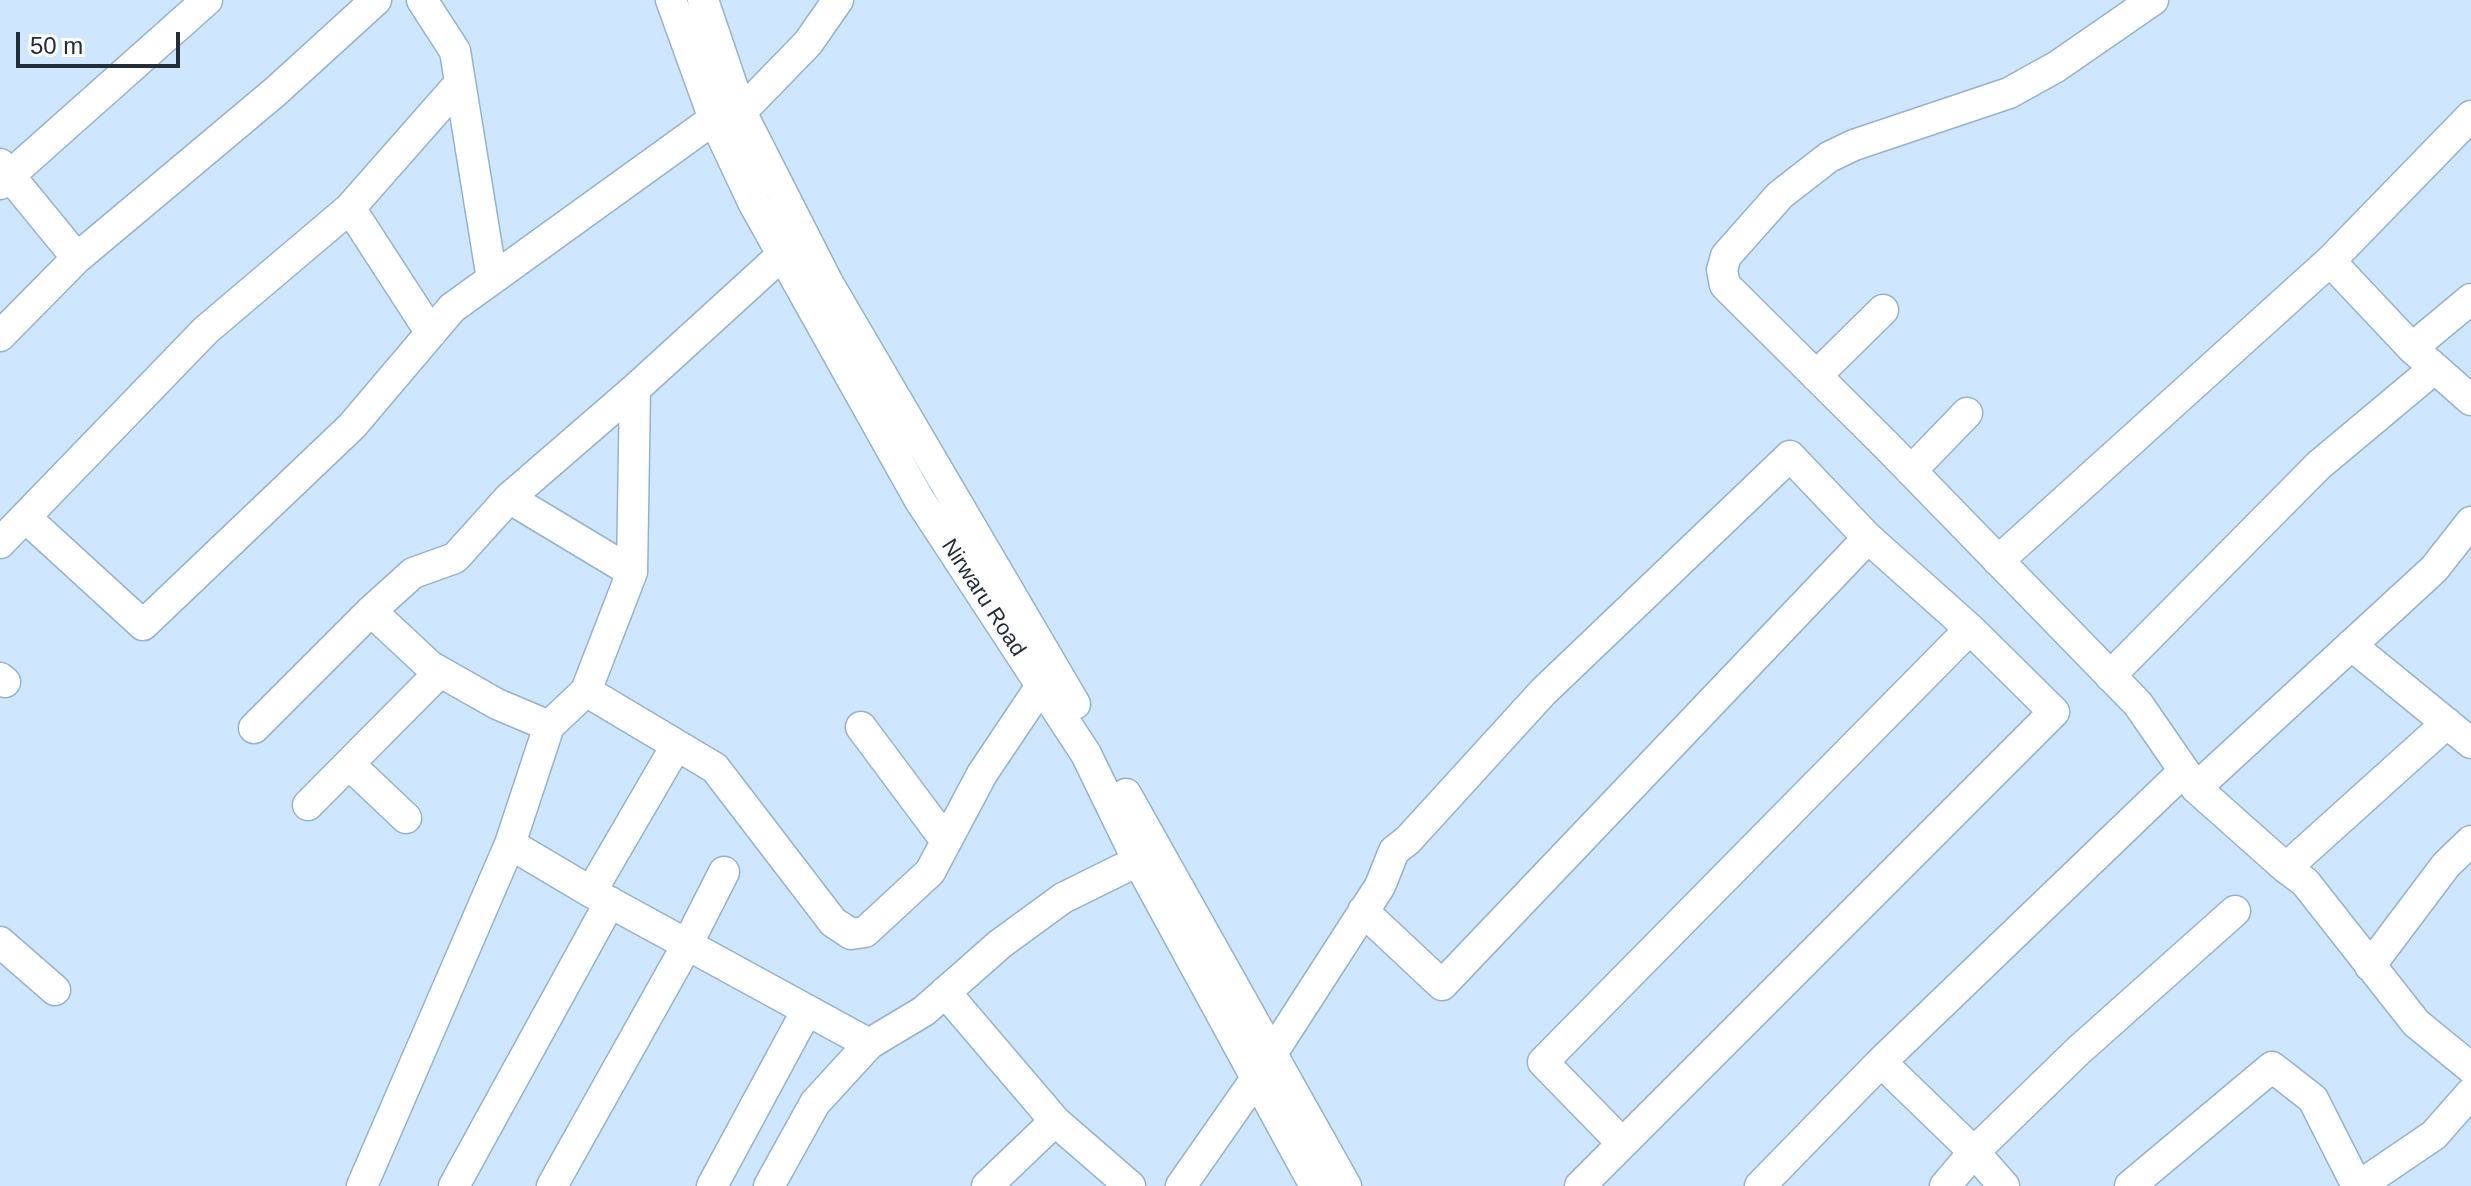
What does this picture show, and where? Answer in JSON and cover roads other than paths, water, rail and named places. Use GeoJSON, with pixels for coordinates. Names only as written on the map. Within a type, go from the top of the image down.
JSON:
{"type":"FeatureCollection","features":[{"type":"Feature","properties":{"kind":"street"},"geometry":{"type":"LineString","coordinates":[[77,258],[3,174],[207,0]]}},
{"type":"Feature","properties":{"kind":"street"},"geometry":{"type":"LineString","coordinates":[[0,336],[77,258],[275,92],[376,0]]}},
{"type":"Feature","properties":{"kind":"street"},"geometry":{"type":"LineString","coordinates":[[422,0],[455,51],[492,279]]}},
{"type":"Feature","properties":{"kind":"street","name":"Nirwaru Road"},"geometry":{"type":"LineString","coordinates":[[671,0],[727,115],[1040,642],[1346,1186]]}},
{"type":"Feature","properties":{"kind":"street","name":"Nirwaru Road"},"geometry":{"type":"LineString","coordinates":[[703,0],[727,115],[754,204],[919,499],[1086,754],[1138,861],[1315,1186]]}},
{"type":"Feature","properties":{"kind":"street"},"geometry":{"type":"LineString","coordinates":[[25,517],[143,625],[352,426],[452,308],[727,115],[808,43],[838,0]]}},
{"type":"Feature","properties":{"kind":"street"},"geometry":{"type":"LineString","coordinates":[[2153,0],[2056,67],[2009,93],[1854,145],[1829,157],[1780,195],[1726,256],[1722,278],[1725,285],[2138,704],[2190,779],[2305,882],[2416,1023],[2471,1068]]}},
{"type":"Feature","properties":{"kind":"street"},"geometry":{"type":"LineString","coordinates":[[0,543],[206,330],[350,208],[460,83]]}},
{"type":"Feature","properties":{"kind":"street"},"geometry":{"type":"LineString","coordinates":[[1998,561],[2330,261],[2471,116]]}},
{"type":"Feature","properties":{"kind":"street"},"geometry":{"type":"LineString","coordinates":[[350,208],[431,333]]}},
{"type":"Feature","properties":{"kind":"street"},"geometry":{"type":"LineString","coordinates":[[254,728],[413,573],[455,558],[509,498],[783,254]]}},
{"type":"Feature","properties":{"kind":"street"},"geometry":{"type":"LineString","coordinates":[[2330,261],[2412,348],[2471,400]]}},
{"type":"Feature","properties":{"kind":"street"},"geometry":{"type":"LineString","coordinates":[[2412,348],[2471,299]]}},
{"type":"Feature","properties":{"kind":"street"},"geometry":{"type":"LineString","coordinates":[[1816,376],[1883,310]]}},
{"type":"Feature","properties":{"kind":"street"},"geometry":{"type":"LineString","coordinates":[[2110,676],[2319,465],[2435,368]]}},
{"type":"Feature","properties":{"kind":"street"},"geometry":{"type":"LineString","coordinates":[[362,1186],[510,844],[549,726],[586,691],[632,572],[635,389]]}},
{"type":"Feature","properties":{"kind":"street"},"geometry":{"type":"LineString","coordinates":[[1911,471],[1967,413]]}},
{"type":"Feature","properties":{"kind":"street"},"geometry":{"type":"LineString","coordinates":[[1181,1186],[1255,1080],[1380,886],[1394,851],[1408,840],[1543,692],[1790,456],[1868,538],[1970,629],[2054,712],[1580,1186]]}},
{"type":"Feature","properties":{"kind":"street"},"geometry":{"type":"LineString","coordinates":[[509,498],[632,572]]}},
{"type":"Feature","properties":{"kind":"street"},"geometry":{"type":"LineString","coordinates":[[1760,1186],[1881,1062],[2190,779],[2351,645],[2434,569],[2471,522]]}},
{"type":"Feature","properties":{"kind":"street"},"geometry":{"type":"LineString","coordinates":[[1363,911],[1442,985],[1868,538]]}},
{"type":"Feature","properties":{"kind":"street"},"geometry":{"type":"LineString","coordinates":[[371,611],[430,666],[497,704],[549,726]]}},
{"type":"Feature","properties":{"kind":"street"},"geometry":{"type":"LineString","coordinates":[[1622,1143],[1543,1062],[1970,629]]}},
{"type":"Feature","properties":{"kind":"street"},"geometry":{"type":"LineString","coordinates":[[2351,645],[2471,743]]}},
{"type":"Feature","properties":{"kind":"street"},"geometry":{"type":"LineString","coordinates":[[308,805],[440,672]]}},
{"type":"Feature","properties":{"kind":"street"},"geometry":{"type":"LineString","coordinates":[[586,691],[715,768],[833,922],[851,934],[865,932],[930,872],[982,774],[1041,686]]}},
{"type":"Feature","properties":{"kind":"street"},"geometry":{"type":"LineString","coordinates":[[2286,868],[2447,723]]}},
{"type":"Feature","properties":{"kind":"street"},"geometry":{"type":"LineString","coordinates":[[861,727],[946,841]]}},
{"type":"Feature","properties":{"kind":"street"},"geometry":{"type":"LineString","coordinates":[[454,1186],[676,746]]}},
{"type":"Feature","properties":{"kind":"street"},"geometry":{"type":"LineString","coordinates":[[349,764],[406,818]]}},
{"type":"Feature","properties":{"kind":"street"},"geometry":{"type":"LineString","coordinates":[[2370,966],[2446,865],[2471,841]]}},
{"type":"Feature","properties":{"kind":"street"},"geometry":{"type":"LineString","coordinates":[[510,844],[600,897],[869,1044]]}},
{"type":"Feature","properties":{"kind":"street"},"geometry":{"type":"LineString","coordinates":[[769,1186],[815,1103],[869,1044],[924,1011],[1000,944],[1063,898],[1138,861]]}},
{"type":"Feature","properties":{"kind":"street"},"geometry":{"type":"LineString","coordinates":[[552,1186],[687,945],[724,872]]}},
{"type":"Feature","properties":{"kind":"street"},"geometry":{"type":"LineString","coordinates":[[1945,1186],[1974,1152],[2078,1051],[2235,911]]}},
{"type":"Feature","properties":{"kind":"street"},"geometry":{"type":"LineString","coordinates":[[0,942],[55,990]]}},
{"type":"Feature","properties":{"kind":"street"},"geometry":{"type":"LineString","coordinates":[[945,992],[1055,1121],[1130,1186]]}},
{"type":"Feature","properties":{"kind":"street"},"geometry":{"type":"LineString","coordinates":[[712,1186],[807,1010]]}},
{"type":"Feature","properties":{"kind":"street"},"geometry":{"type":"LineString","coordinates":[[1881,1062],[1974,1152],[2004,1186]]}},
{"type":"Feature","properties":{"kind":"street"},"geometry":{"type":"LineString","coordinates":[[2130,1186],[2272,1067],[2313,1099],[2358,1186],[2434,1135],[2471,1093]]}},
{"type":"Feature","properties":{"kind":"street"},"geometry":{"type":"LineString","coordinates":[[987,1186],[1055,1121]]}}]}
